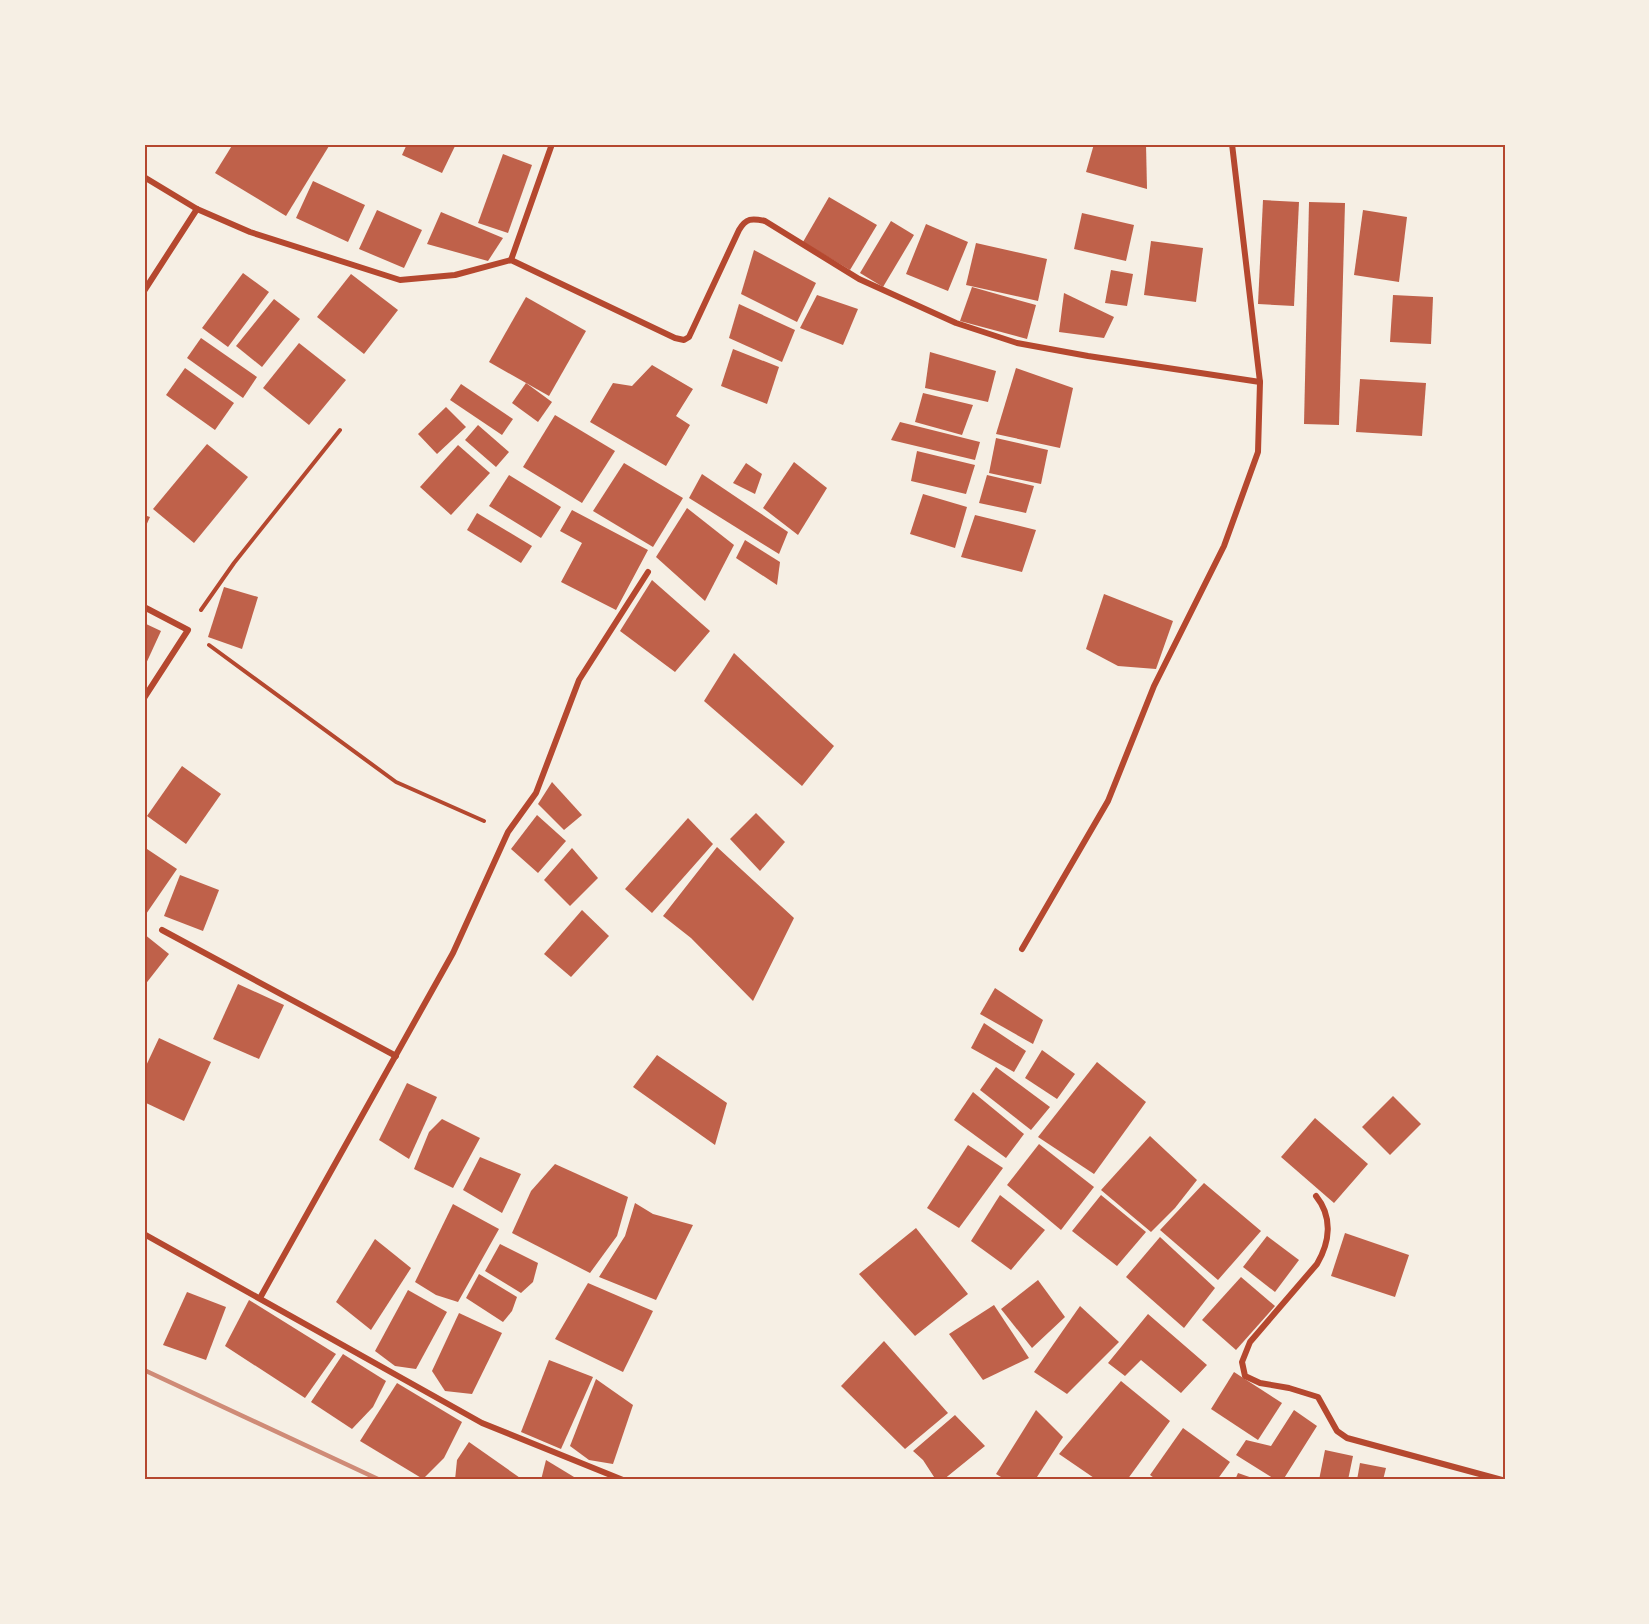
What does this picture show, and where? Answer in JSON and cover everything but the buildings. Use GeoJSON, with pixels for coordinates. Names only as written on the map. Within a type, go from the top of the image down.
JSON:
{"type":"FeatureCollection","features":[{"type":"Feature","properties":{"kind":"street"},"geometry":{"type":"LineString","coordinates":[[511,260],[552,144]]}},
{"type":"Feature","properties":{"kind":"street"},"geometry":{"type":"LineString","coordinates":[[1022,949],[1108,801],[1154,686],[1224,546],[1258,452],[1260,382],[1232,144]]}},
{"type":"Feature","properties":{"kind":"street"},"geometry":{"type":"LineString","coordinates":[[144,177],[197,209],[250,232],[400,280],[455,275],[511,260],[675,338],[684,340],[689,337],[744,222],[752,218],[765,221],[859,279],[956,323],[1017,343],[1089,357],[1260,382]]}},
{"type":"Feature","properties":{"kind":"street"},"geometry":{"type":"LineString","coordinates":[[144,291],[197,209]]}},
{"type":"Feature","properties":{"kind":"street"},"geometry":{"type":"LineString","coordinates":[[260,1298],[453,953],[508,832],[536,793],[579,680],[648,572]]}},
{"type":"Feature","properties":{"kind":"street"},"geometry":{"type":"LineString","coordinates":[[144,607],[188,630],[144,698]]}},
{"type":"Feature","properties":{"kind":"street"},"geometry":{"type":"LineString","coordinates":[[162,930],[396,1056]]}},
{"type":"Feature","properties":{"kind":"street"},"geometry":{"type":"LineString","coordinates":[[1316,1196],[1327,1215],[1328,1227],[1323,1253],[1317,1264],[1250,1342],[1242,1362],[1245,1376],[1260,1383],[1289,1388],[1318,1398],[1337,1431],[1347,1438],[1502,1480]]}},
{"type":"Feature","properties":{"kind":"street"},"geometry":{"type":"LineString","coordinates":[[144,1234],[482,1423],[623,1480]]}},
{"type":"Feature","properties":{"kind":"path"},"geometry":{"type":"LineString","coordinates":[[340,430],[234,563],[188,630],[396,782],[508,832]]}},
{"type":"Feature","properties":{"kind":"railway"},"geometry":{"type":"LineString","coordinates":[[144,1370],[380,1480]]}}]}
